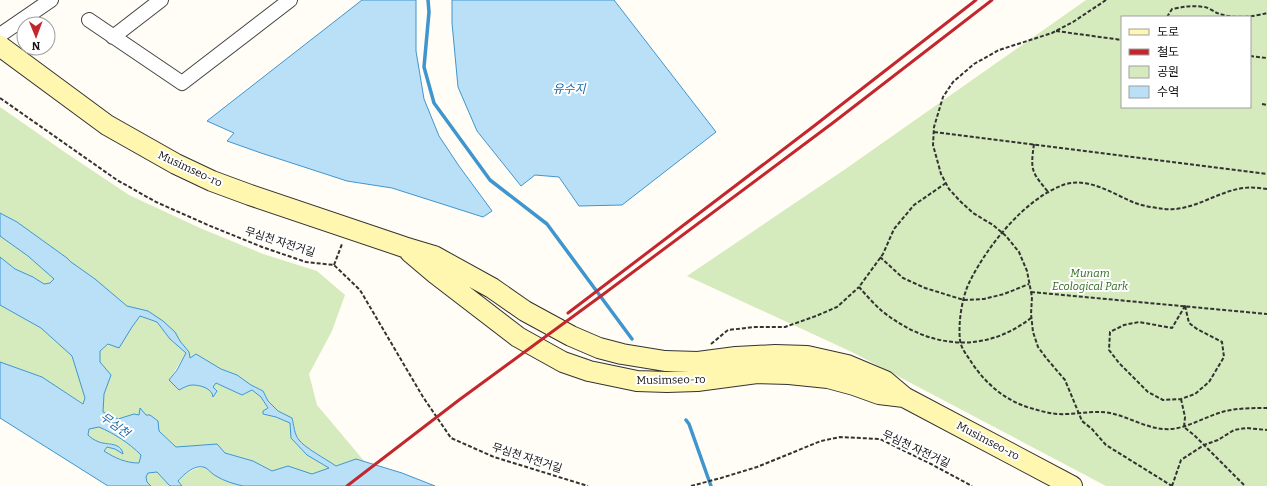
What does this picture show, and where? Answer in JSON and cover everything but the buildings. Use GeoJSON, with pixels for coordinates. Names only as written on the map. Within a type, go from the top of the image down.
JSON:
{"type":"FeatureCollection","features":[{"type":"Feature","properties":{"kind":"street"},"geometry":{"type":"LineString","coordinates":[[0,35],[51,0]]}},
{"type":"Feature","properties":{"kind":"street"},"geometry":{"type":"LineString","coordinates":[[114,37],[161,0]]}},
{"type":"Feature","properties":{"kind":"street"},"geometry":{"type":"LineString","coordinates":[[89,20],[182,83],[290,0]]}},
{"type":"Feature","properties":{"kind":"street","name":"Musimseo-ro"},"geometry":{"type":"LineString","coordinates":[[0,46],[107,126],[176,164],[212,181],[250,195],[434,256],[492,288],[532,315],[570,336],[598,348],[665,362],[698,362],[736,357],[775,355],[807,356],[847,365],[885,381],[904,396],[1072,486]]}},
{"type":"Feature","properties":{"kind":"street","name":"Musimseo-ro"},"geometry":{"type":"LineString","coordinates":[[404,247],[518,338],[563,362],[589,371],[637,381],[667,382],[704,380],[757,373],[789,374],[828,378],[879,394],[904,396]]}},
{"type":"Feature","properties":{"kind":"path"},"geometry":{"type":"LineString","coordinates":[[1106,0],[1073,22],[1040,38],[999,50],[974,64],[953,82],[942,97],[934,127],[933,145],[941,174],[960,201],[973,213],[1002,232],[1019,252],[1027,271],[1031,292],[1033,332],[1038,347],[1065,380],[1082,421],[1092,429],[1106,446],[1172,486],[1181,460],[1204,445],[1218,440],[1234,430],[1246,428],[1267,430]]}},
{"type":"Feature","properties":{"kind":"path"},"geometry":{"type":"LineString","coordinates":[[1168,16],[1172,9],[1187,6],[1205,7],[1218,14],[1239,16]]}},
{"type":"Feature","properties":{"kind":"path"},"geometry":{"type":"LineString","coordinates":[[1251,17],[1267,13]]}},
{"type":"Feature","properties":{"kind":"path"},"geometry":{"type":"LineString","coordinates":[[1054,31],[1121,40]]}},
{"type":"Feature","properties":{"kind":"path"},"geometry":{"type":"LineString","coordinates":[[1251,56],[1267,58]]}},
{"type":"Feature","properties":{"kind":"path","name":"무심천 자전거길"},"geometry":{"type":"LineString","coordinates":[[0,98],[117,180],[156,202],[262,247],[306,262],[334,265],[360,290],[423,397],[451,438],[494,457],[588,486]]}},
{"type":"Feature","properties":{"kind":"path"},"geometry":{"type":"LineString","coordinates":[[1262,104],[1267,105]]}},
{"type":"Feature","properties":{"kind":"path"},"geometry":{"type":"LineString","coordinates":[[934,132],[1267,174]]}},
{"type":"Feature","properties":{"kind":"path"},"geometry":{"type":"LineString","coordinates":[[1034,144],[1031,164],[1033,171],[1049,193]]}},
{"type":"Feature","properties":{"kind":"path"},"geometry":{"type":"LineString","coordinates":[[706,348],[728,330],[755,327],[785,327],[837,307],[859,287],[880,257],[894,229],[914,205],[946,183]]}},
{"type":"Feature","properties":{"kind":"path"},"geometry":{"type":"LineString","coordinates":[[1267,189],[1244,188],[1225,193],[1181,209],[1166,209],[1136,203],[1104,188],[1081,183],[1072,183],[1062,186],[1039,198],[1002,232],[969,282],[961,310],[960,324],[963,350],[978,373],[1003,396],[1012,401],[1042,411],[1057,414],[1095,411],[1111,413],[1159,429],[1171,429],[1184,427],[1205,417],[1224,411],[1246,408],[1267,408]]}},
{"type":"Feature","properties":{"kind":"path"},"geometry":{"type":"LineString","coordinates":[[334,265],[349,228]]}},
{"type":"Feature","properties":{"kind":"path"},"geometry":{"type":"LineString","coordinates":[[880,257],[903,278],[925,288],[964,300],[984,299],[1004,294],[1029,284]]}},
{"type":"Feature","properties":{"kind":"path"},"geometry":{"type":"LineString","coordinates":[[859,287],[882,311],[910,329],[921,335],[961,343],[990,339],[1011,332],[1032,318]]}},
{"type":"Feature","properties":{"kind":"path"},"geometry":{"type":"LineString","coordinates":[[1031,292],[1267,314]]}},
{"type":"Feature","properties":{"kind":"path"},"geometry":{"type":"LineString","coordinates":[[1185,306],[1189,322],[1198,329],[1222,342],[1224,357],[1209,382],[1195,394],[1181,399],[1162,400],[1148,392],[1119,363],[1109,350],[1110,332],[1124,325],[1139,322],[1172,328],[1185,306]]}},
{"type":"Feature","properties":{"kind":"path"},"geometry":{"type":"LineString","coordinates":[[1181,399],[1185,417],[1184,427]]}},
{"type":"Feature","properties":{"kind":"path"},"geometry":{"type":"LineString","coordinates":[[1184,427],[1245,486]]}},
{"type":"Feature","properties":{"kind":"path","name":"무심천 자전거길"},"geometry":{"type":"LineString","coordinates":[[691,486],[757,467],[821,441],[840,437],[880,439],[972,486]]}},
{"type":"Feature","properties":{"kind":"green space","name":"Munam Ecological Park"},"geometry":{"type":"Polygon","coordinates":[[[1086,0],[1267,0],[1267,486],[1106,486],[854,353],[687,276],[844,170],[1086,0]]]}},
{"type":"Feature","properties":{"kind":"green space"},"geometry":{"type":"Polygon","coordinates":[[[0,107],[129,195],[200,228],[263,254],[317,271],[345,295],[332,331],[309,374],[317,405],[365,462],[356,459],[336,466],[311,450],[297,438],[292,418],[278,411],[268,401],[263,391],[237,375],[221,369],[196,354],[190,358],[189,352],[175,332],[127,306],[67,258],[17,222],[0,213],[0,107]]]}},
{"type":"Feature","properties":{"kind":"green space"},"geometry":{"type":"Polygon","coordinates":[[[0,236],[28,256],[54,279],[50,283],[44,284],[15,269],[0,257],[0,236]]]}},
{"type":"Feature","properties":{"kind":"green space"},"geometry":{"type":"Polygon","coordinates":[[[0,305],[41,328],[72,356],[85,398],[84,404],[42,377],[0,362],[0,305]]]}},
{"type":"Feature","properties":{"kind":"green space"},"geometry":{"type":"Polygon","coordinates":[[[140,316],[157,322],[170,339],[186,353],[169,380],[179,389],[190,385],[198,385],[210,391],[213,396],[213,387],[216,383],[242,395],[252,390],[261,397],[268,409],[263,414],[276,417],[290,423],[291,438],[307,455],[329,468],[312,474],[288,466],[272,471],[253,461],[225,453],[217,444],[176,447],[159,431],[139,408],[139,415],[134,414],[118,419],[103,412],[104,394],[111,375],[100,362],[100,351],[132,327],[140,316]]]}},
{"type":"Feature","properties":{"kind":"green space"},"geometry":{"type":"Polygon","coordinates":[[[99,427],[122,439],[141,455],[139,463],[130,462],[112,456],[104,451],[107,447],[122,453],[109,443],[100,443],[92,439],[88,434],[89,429],[99,427]]]}},
{"type":"Feature","properties":{"kind":"green space"},"geometry":{"type":"Polygon","coordinates":[[[205,467],[223,479],[243,486],[182,486],[178,481],[190,471],[205,467]]]}},
{"type":"Feature","properties":{"kind":"green space"},"geometry":{"type":"Polygon","coordinates":[[[157,472],[170,486],[151,486],[147,482],[146,477],[148,473],[157,472]]]}},
{"type":"Feature","properties":{"kind":"water"},"geometry":{"type":"Polygon","coordinates":[[[362,0],[416,0],[416,51],[424,99],[439,136],[492,211],[483,217],[392,188],[347,181],[261,153],[227,141],[234,133],[207,121],[362,0]]]}},
{"type":"Feature","properties":{"kind":"water","name":"유수지"},"geometry":{"type":"Polygon","coordinates":[[[452,0],[614,0],[716,132],[622,205],[579,206],[559,177],[535,175],[521,186],[477,131],[458,87],[452,23],[452,0]]]}},
{"type":"Feature","properties":{"kind":"water","name":"무심천"},"geometry":{"type":"Polygon","coordinates":[[[0,213],[17,222],[67,258],[127,306],[148,311],[163,321],[175,332],[189,352],[190,358],[196,354],[221,369],[237,375],[263,391],[268,401],[278,411],[292,418],[294,429],[299,440],[311,450],[336,466],[356,459],[402,473],[435,486],[243,486],[222,479],[206,468],[198,467],[190,470],[178,481],[182,486],[170,486],[157,472],[148,473],[146,477],[147,482],[151,486],[108,486],[0,418],[0,362],[42,377],[83,404],[85,398],[72,356],[41,328],[0,305],[0,257],[15,269],[44,284],[50,283],[54,279],[28,256],[0,236],[0,213]],[[140,316],[119,348],[108,344],[100,351],[100,362],[111,375],[104,394],[103,412],[118,419],[134,414],[139,415],[140,408],[146,415],[150,415],[158,421],[159,431],[176,447],[217,444],[225,453],[253,461],[272,471],[288,466],[312,474],[329,468],[307,455],[291,438],[290,423],[276,417],[263,414],[263,411],[268,408],[261,397],[252,390],[242,395],[216,383],[213,387],[217,391],[213,397],[208,389],[199,386],[190,385],[179,390],[169,380],[177,370],[186,353],[170,339],[157,322],[140,316]],[[99,427],[89,429],[88,435],[99,442],[120,447],[123,454],[115,449],[107,447],[104,451],[121,460],[139,463],[141,455],[122,439],[99,427]]]}},
{"type":"Feature","properties":{"kind":"waterway"},"geometry":{"type":"LineString","coordinates":[[428,0],[429,12],[424,67],[434,103],[490,180],[547,224],[632,339]]}},
{"type":"Feature","properties":{"kind":"waterway"},"geometry":{"type":"LineString","coordinates":[[686,420],[689,424],[711,486]]}},
{"type":"Feature","properties":{"kind":"railway"},"geometry":{"type":"LineString","coordinates":[[568,313],[814,126],[976,0]]}},
{"type":"Feature","properties":{"kind":"railway"},"geometry":{"type":"LineString","coordinates":[[347,486],[459,400],[834,122],[992,0]]}}]}
